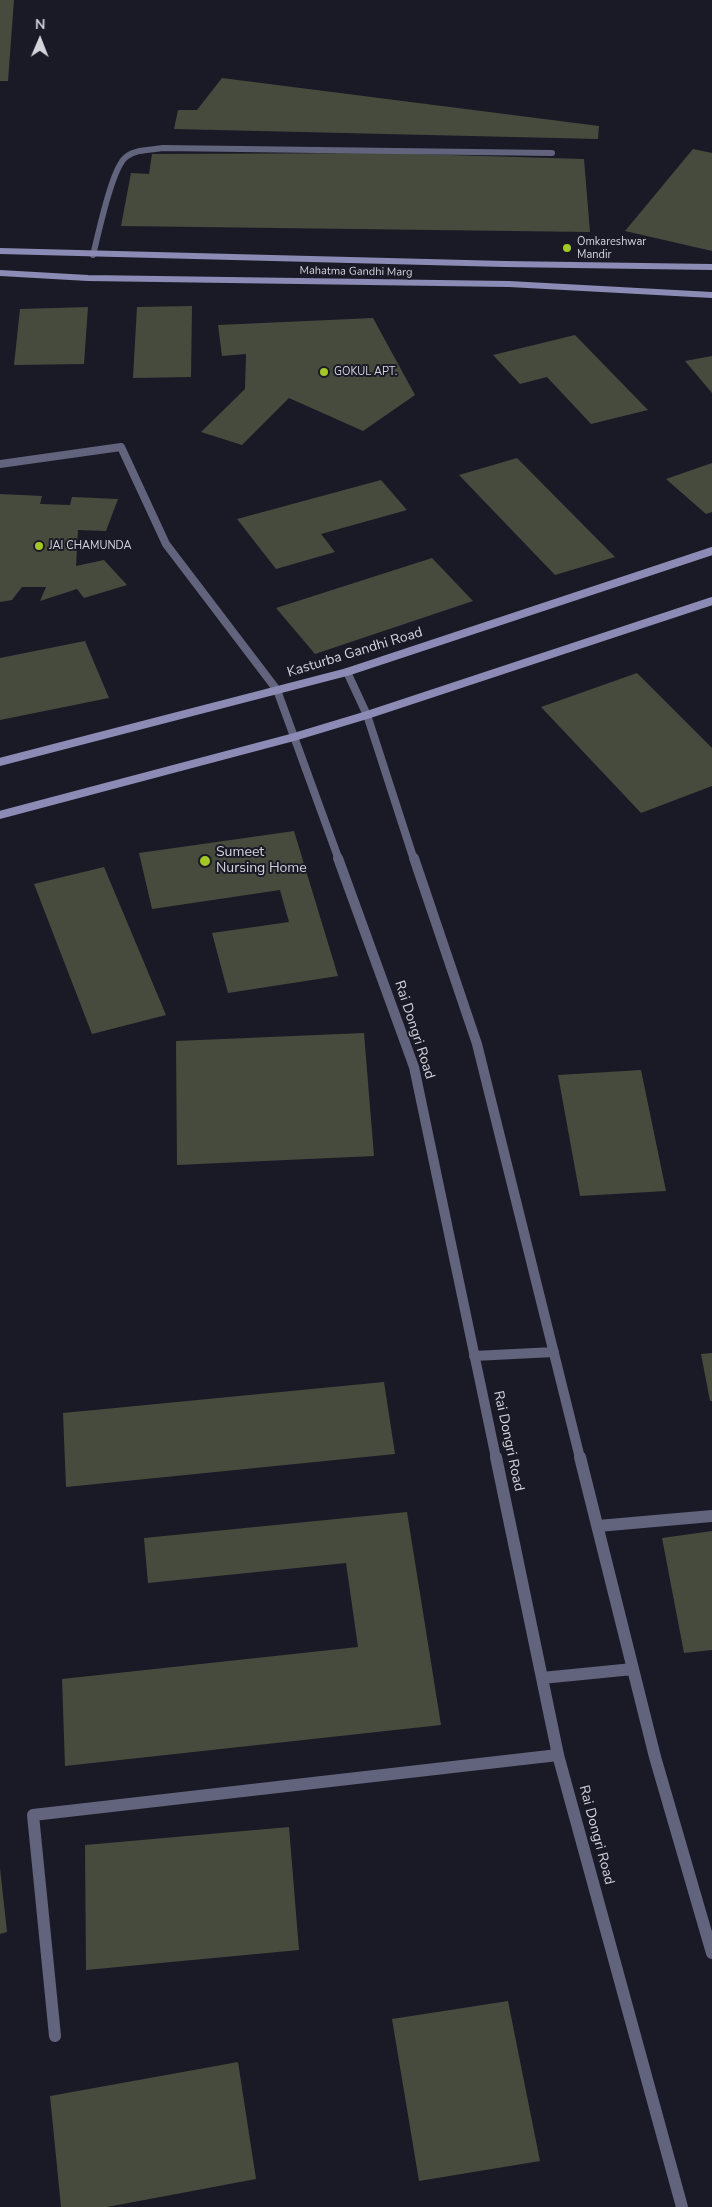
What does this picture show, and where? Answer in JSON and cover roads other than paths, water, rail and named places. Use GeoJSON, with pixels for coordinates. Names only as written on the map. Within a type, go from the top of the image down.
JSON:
{"type":"FeatureCollection","features":[{"type":"Feature","properties":{"kind":"main road"},"geometry":{"type":"LineString","coordinates":[[0,252],[712,267]]}},
{"type":"Feature","properties":{"kind":"main road","name":"Mahatma Gandhi Marg"},"geometry":{"type":"LineString","coordinates":[[0,273],[88,278],[509,284],[712,295]]}},
{"type":"Feature","properties":{"kind":"main road","name":"Kasturba Gandhi Road"},"geometry":{"type":"LineString","coordinates":[[0,762],[347,672],[712,551]]}},
{"type":"Feature","properties":{"kind":"main road"},"geometry":{"type":"LineString","coordinates":[[0,815],[294,737],[712,601]]}},
{"type":"Feature","properties":{"kind":"street"},"geometry":{"type":"LineString","coordinates":[[93,255],[108,197],[121,160],[130,154],[163,148],[552,153]]}},
{"type":"Feature","properties":{"kind":"street","name":"Rai Dongri Road"},"geometry":{"type":"LineString","coordinates":[[0,464],[121,447],[166,544],[277,690],[414,1067],[558,1755],[682,2207]]}},
{"type":"Feature","properties":{"kind":"street"},"geometry":{"type":"LineString","coordinates":[[347,672],[366,715],[477,1044],[633,1670],[712,1953]]}},
{"type":"Feature","properties":{"kind":"street"},"geometry":{"type":"LineString","coordinates":[[474,1356],[554,1352]]}},
{"type":"Feature","properties":{"kind":"street"},"geometry":{"type":"LineString","coordinates":[[598,1526],[712,1516]]}},
{"type":"Feature","properties":{"kind":"street"},"geometry":{"type":"LineString","coordinates":[[542,1678],[633,1670]]}},
{"type":"Feature","properties":{"kind":"street"},"geometry":{"type":"LineString","coordinates":[[55,2036],[33,1815],[558,1755]]}},
{"type":"Feature","properties":{"kind":"place","name":"Omkareshwar Mandir"},"geometry":{"type":"Point","coordinates":[567,248]}},
{"type":"Feature","properties":{"kind":"place","name":"GOKUL APT."},"geometry":{"type":"Point","coordinates":[324,372]}},
{"type":"Feature","properties":{"kind":"place","name":"JAI CHAMUNDA"},"geometry":{"type":"Point","coordinates":[39,546]}},
{"type":"Feature","properties":{"kind":"place","name":"Sumeet Nursing Home"},"geometry":{"type":"Point","coordinates":[205,861]}}]}
